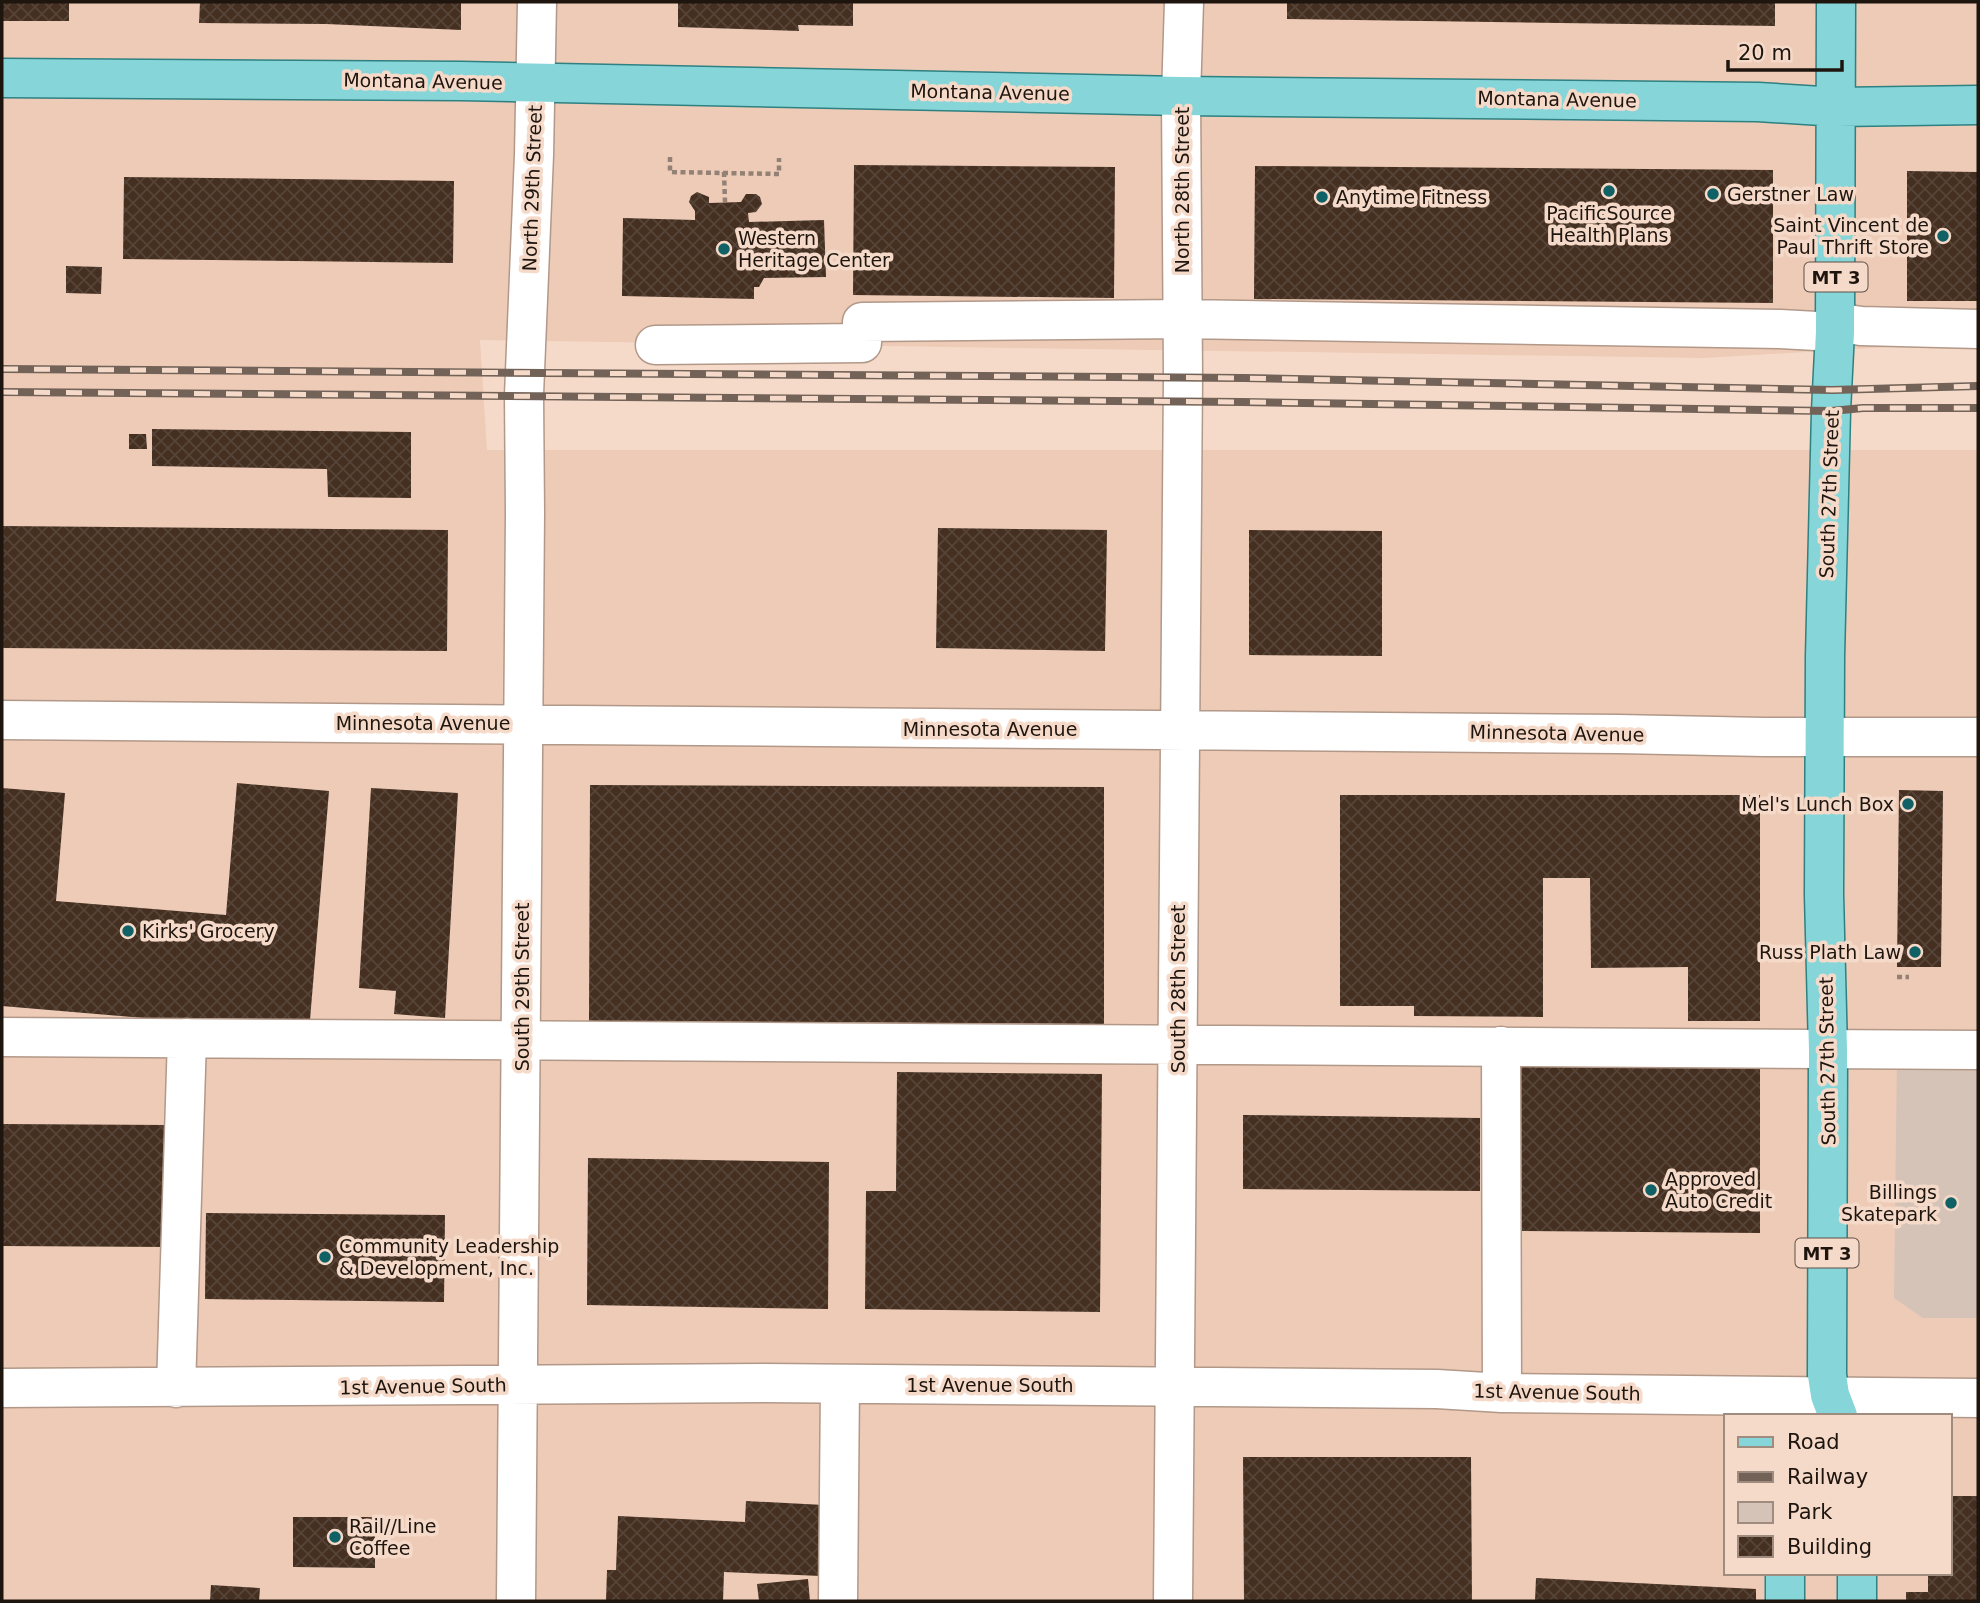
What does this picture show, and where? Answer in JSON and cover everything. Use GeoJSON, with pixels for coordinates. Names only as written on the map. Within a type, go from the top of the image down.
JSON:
{"type":"FeatureCollection","features":[{"type":"Feature","properties":{"kind":"main road","name":"MT 3"},"geometry":{"type":"LineString","coordinates":[[1835,327],[1836,2]]}},
{"type":"Feature","properties":{"kind":"main road","name":"Montana Avenue"},"geometry":{"type":"LineString","coordinates":[[2,78],[536,82],[1181,96],[1758,102],[1837,107],[1978,105]]}},
{"type":"Feature","properties":{"kind":"main road","name":"South 27th Street"},"geometry":{"type":"LineString","coordinates":[[1828,1409],[1825,736],[1827,541],[1835,327]]}},
{"type":"Feature","properties":{"kind":"main road"},"geometry":{"type":"LineString","coordinates":[[1785,1575],[1785,1601]]}},
{"type":"Feature","properties":{"kind":"main road"},"geometry":{"type":"LineString","coordinates":[[1857,1575],[1857,1601]]}},
{"type":"Feature","properties":{"kind":"street","name":"North 29th Street"},"geometry":{"type":"LineString","coordinates":[[525,374],[537,2]]}},
{"type":"Feature","properties":{"kind":"street","name":"North 28th Street"},"geometry":{"type":"LineString","coordinates":[[1183,377],[1181,96],[1184,2]]}},
{"type":"Feature","properties":{"kind":"street"},"geometry":{"type":"LineString","coordinates":[[655,345],[862,343],[862,322],[1183,320],[1766,328],[1978,328]]}},
{"type":"Feature","properties":{"kind":"street","name":"South 29th Street"},"geometry":{"type":"LineString","coordinates":[[516,1601],[525,374]]}},
{"type":"Feature","properties":{"kind":"street","name":"South 28th Street"},"geometry":{"type":"LineString","coordinates":[[1174,1601],[1183,377]]}},
{"type":"Feature","properties":{"kind":"street","name":"Minnesota Avenue"},"geometry":{"type":"LineString","coordinates":[[2,720],[1978,737]]}},
{"type":"Feature","properties":{"kind":"street"},"geometry":{"type":"LineString","coordinates":[[2,1037],[1978,1050]]}},
{"type":"Feature","properties":{"kind":"street"},"geometry":{"type":"LineString","coordinates":[[176,1388],[187,1038]]}},
{"type":"Feature","properties":{"kind":"street"},"geometry":{"type":"LineString","coordinates":[[1501,1046],[1502,1393]]}},
{"type":"Feature","properties":{"kind":"street"},"geometry":{"type":"LineString","coordinates":[[838,1601],[840,1385]]}},
{"type":"Feature","properties":{"kind":"street","name":"1st Avenue South"},"geometry":{"type":"LineString","coordinates":[[2,1388],[840,1385],[1437,1389],[1828,1409],[1978,1398]]}},
{"type":"Feature","properties":{"kind":"path"},"geometry":{"type":"LineString","coordinates":[[670,157],[670,172],[779,174],[779,158]]}},
{"type":"Feature","properties":{"kind":"path"},"geometry":{"type":"LineString","coordinates":[[724,172],[725,202]]}},
{"type":"Feature","properties":{"kind":"path"},"geometry":{"type":"LineString","coordinates":[[1898,977],[1909,977]]}},
{"type":"Feature","properties":{"kind":"shaded area"},"geometry":{"type":"Polygon","coordinates":[[[2,2],[1978,2],[1978,346],[1924,345],[1704,358],[480,340],[487,450],[1978,450],[1978,1601],[2,1601],[2,2]]]}},
{"type":"Feature","properties":{"kind":"green space"},"geometry":{"type":"Polygon","coordinates":[[[1897,1057],[1978,1058],[1978,1318],[1923,1318],[1894,1298],[1897,1057]]]}},
{"type":"Feature","properties":{"kind":"building"},"geometry":{"type":"Polygon","coordinates":[[[2,2],[69,2],[69,21],[2,21],[2,2]]]}},
{"type":"Feature","properties":{"kind":"building"},"geometry":{"type":"Polygon","coordinates":[[[200,2],[461,2],[461,30],[326,24],[199,23],[200,2]]]}},
{"type":"Feature","properties":{"kind":"building"},"geometry":{"type":"Polygon","coordinates":[[[678,2],[853,2],[853,26],[798,25],[799,31],[678,27],[678,2]]]}},
{"type":"Feature","properties":{"kind":"building"},"geometry":{"type":"Polygon","coordinates":[[[1287,2],[1775,2],[1775,26],[1287,19],[1287,2]]]}},
{"type":"Feature","properties":{"kind":"building"},"geometry":{"type":"Polygon","coordinates":[[[854,165],[1115,167],[1114,298],[853,295],[854,165]]]}},
{"type":"Feature","properties":{"kind":"building"},"geometry":{"type":"Polygon","coordinates":[[[1255,166],[1773,170],[1773,303],[1254,299],[1255,166]]]}},
{"type":"Feature","properties":{"kind":"building","name":"Saint Vincent de Paul Thrift Store"},"geometry":{"type":"Polygon","coordinates":[[[1907,171],[1978,172],[1978,301],[1907,301],[1907,171]]]}},
{"type":"Feature","properties":{"kind":"building"},"geometry":{"type":"Polygon","coordinates":[[[124,177],[454,181],[453,263],[123,259],[124,177]]]}},
{"type":"Feature","properties":{"kind":"building","name":"Western Heritage Center"},"geometry":{"type":"Polygon","coordinates":[[[697,192],[709,197],[709,203],[741,202],[746,194],[756,194],[762,204],[756,212],[748,213],[749,222],[824,220],[826,277],[764,278],[759,287],[754,287],[754,299],[622,296],[623,218],[695,220],[695,211],[689,202],[691,196],[697,192]]]}},
{"type":"Feature","properties":{"kind":"building"},"geometry":{"type":"Polygon","coordinates":[[[66,266],[102,267],[101,294],[66,293],[66,266]]]}},
{"type":"Feature","properties":{"kind":"building"},"geometry":{"type":"Polygon","coordinates":[[[152,429],[411,432],[411,498],[328,497],[327,469],[152,466],[152,429]]]}},
{"type":"Feature","properties":{"kind":"building"},"geometry":{"type":"Polygon","coordinates":[[[129,434],[146,434],[147,449],[129,449],[129,434]]]}},
{"type":"Feature","properties":{"kind":"building"},"geometry":{"type":"Polygon","coordinates":[[[2,526],[448,530],[447,651],[2,648],[2,526]]]}},
{"type":"Feature","properties":{"kind":"building"},"geometry":{"type":"Polygon","coordinates":[[[938,528],[1107,530],[1105,651],[936,648],[938,528]]]}},
{"type":"Feature","properties":{"kind":"building"},"geometry":{"type":"Polygon","coordinates":[[[1249,530],[1382,531],[1382,656],[1249,655],[1249,530]]]}},
{"type":"Feature","properties":{"kind":"building"},"geometry":{"type":"Polygon","coordinates":[[[237,783],[329,791],[309,1032],[2,1006],[2,788],[65,793],[56,901],[226,915],[237,783]]]}},
{"type":"Feature","properties":{"kind":"building"},"geometry":{"type":"Polygon","coordinates":[[[590,785],[1104,787],[1104,1024],[589,1021],[590,785]]]}},
{"type":"Feature","properties":{"kind":"building"},"geometry":{"type":"Polygon","coordinates":[[[371,788],[458,793],[445,1018],[394,1014],[396,991],[359,988],[371,788]]]}},
{"type":"Feature","properties":{"kind":"building"},"geometry":{"type":"Polygon","coordinates":[[[1899,790],[1943,791],[1941,967],[1897,967],[1899,790]]]}},
{"type":"Feature","properties":{"kind":"building"},"geometry":{"type":"Polygon","coordinates":[[[1340,795],[1760,795],[1760,1021],[1688,1021],[1688,967],[1591,968],[1590,878],[1543,878],[1543,1017],[1414,1016],[1414,1006],[1340,1006],[1340,795]]]}},
{"type":"Feature","properties":{"kind":"building"},"geometry":{"type":"Polygon","coordinates":[[[1520,1053],[1760,1056],[1760,1233],[1518,1231],[1520,1053]]]}},
{"type":"Feature","properties":{"kind":"building"},"geometry":{"type":"Polygon","coordinates":[[[897,1072],[1102,1074],[1100,1312],[865,1309],[866,1191],[896,1191],[897,1072]]]}},
{"type":"Feature","properties":{"kind":"building"},"geometry":{"type":"Polygon","coordinates":[[[1243,1115],[1480,1118],[1480,1191],[1243,1189],[1243,1115]]]}},
{"type":"Feature","properties":{"kind":"building"},"geometry":{"type":"Polygon","coordinates":[[[2,1124],[168,1125],[168,1247],[2,1246],[2,1124]]]}},
{"type":"Feature","properties":{"kind":"building"},"geometry":{"type":"Polygon","coordinates":[[[588,1158],[829,1162],[828,1309],[587,1305],[588,1158]]]}},
{"type":"Feature","properties":{"kind":"building","name":"Community Leadership & Development, Inc."},"geometry":{"type":"Polygon","coordinates":[[[206,1213],[445,1215],[444,1302],[205,1299],[206,1213]]]}},
{"type":"Feature","properties":{"kind":"building"},"geometry":{"type":"Polygon","coordinates":[[[1243,1457],[1471,1457],[1472,1601],[1244,1601],[1243,1457]]]}},
{"type":"Feature","properties":{"kind":"building"},"geometry":{"type":"Polygon","coordinates":[[[1952,1496],[1978,1496],[1978,1601],[1906,1601],[1906,1592],[1928,1592],[1928,1575],[1952,1575],[1952,1496]]]}},
{"type":"Feature","properties":{"kind":"building"},"geometry":{"type":"Polygon","coordinates":[[[746,1501],[824,1505],[821,1576],[724,1572],[723,1601],[606,1601],[607,1570],[616,1570],[618,1516],[745,1522],[746,1501]]]}},
{"type":"Feature","properties":{"kind":"building"},"geometry":{"type":"Polygon","coordinates":[[[293,1517],[375,1517],[375,1568],[293,1567],[293,1517]]]}},
{"type":"Feature","properties":{"kind":"building"},"geometry":{"type":"Polygon","coordinates":[[[1536,1578],[1756,1589],[1756,1601],[1535,1601],[1536,1578]]]}},
{"type":"Feature","properties":{"kind":"building"},"geometry":{"type":"Polygon","coordinates":[[[808,1579],[810,1601],[759,1601],[757,1584],[808,1579]]]}},
{"type":"Feature","properties":{"kind":"building"},"geometry":{"type":"Polygon","coordinates":[[[211,1585],[260,1588],[259,1601],[210,1601],[211,1585]]]}},
{"type":"Feature","properties":{"kind":"railway"},"geometry":{"type":"LineString","coordinates":[[2,369],[1243,378],[1832,390],[1978,386]]}},
{"type":"Feature","properties":{"kind":"railway"},"geometry":{"type":"LineString","coordinates":[[2,392],[1242,402],[1831,411],[1863,408],[1978,408]]}},
{"type":"Feature","properties":{"kind":"place","name":"PacificSource Health Plans"},"geometry":{"type":"Point","coordinates":[1609,191]}},
{"type":"Feature","properties":{"kind":"place","name":"Gerstner Law"},"geometry":{"type":"Point","coordinates":[1713,194]}},
{"type":"Feature","properties":{"kind":"place","name":"Anytime Fitness"},"geometry":{"type":"Point","coordinates":[1322,197]}},
{"type":"Feature","properties":{"kind":"place","name":"Saint Vincent de Paul Thrift Store"},"geometry":{"type":"Point","coordinates":[1943,236]}},
{"type":"Feature","properties":{"kind":"place","name":"Western Heritage Center"},"geometry":{"type":"Point","coordinates":[724,249]}},
{"type":"Feature","properties":{"kind":"place","name":"Mel's Lunch Box"},"geometry":{"type":"Point","coordinates":[1908,804]}},
{"type":"Feature","properties":{"kind":"place","name":"Kirks' Grocery"},"geometry":{"type":"Point","coordinates":[128,931]}},
{"type":"Feature","properties":{"kind":"place","name":"Russ Plath Law"},"geometry":{"type":"Point","coordinates":[1915,952]}},
{"type":"Feature","properties":{"kind":"place","name":"Approved Auto Credit"},"geometry":{"type":"Point","coordinates":[1651,1190]}},
{"type":"Feature","properties":{"kind":"place","name":"Billings Skatepark"},"geometry":{"type":"Point","coordinates":[1951,1203]}},
{"type":"Feature","properties":{"kind":"place","name":"Community Leadership & Development, Inc."},"geometry":{"type":"Point","coordinates":[325,1257]}},
{"type":"Feature","properties":{"kind":"place","name":"Rail//Line Coffee"},"geometry":{"type":"Point","coordinates":[335,1537]}}]}
